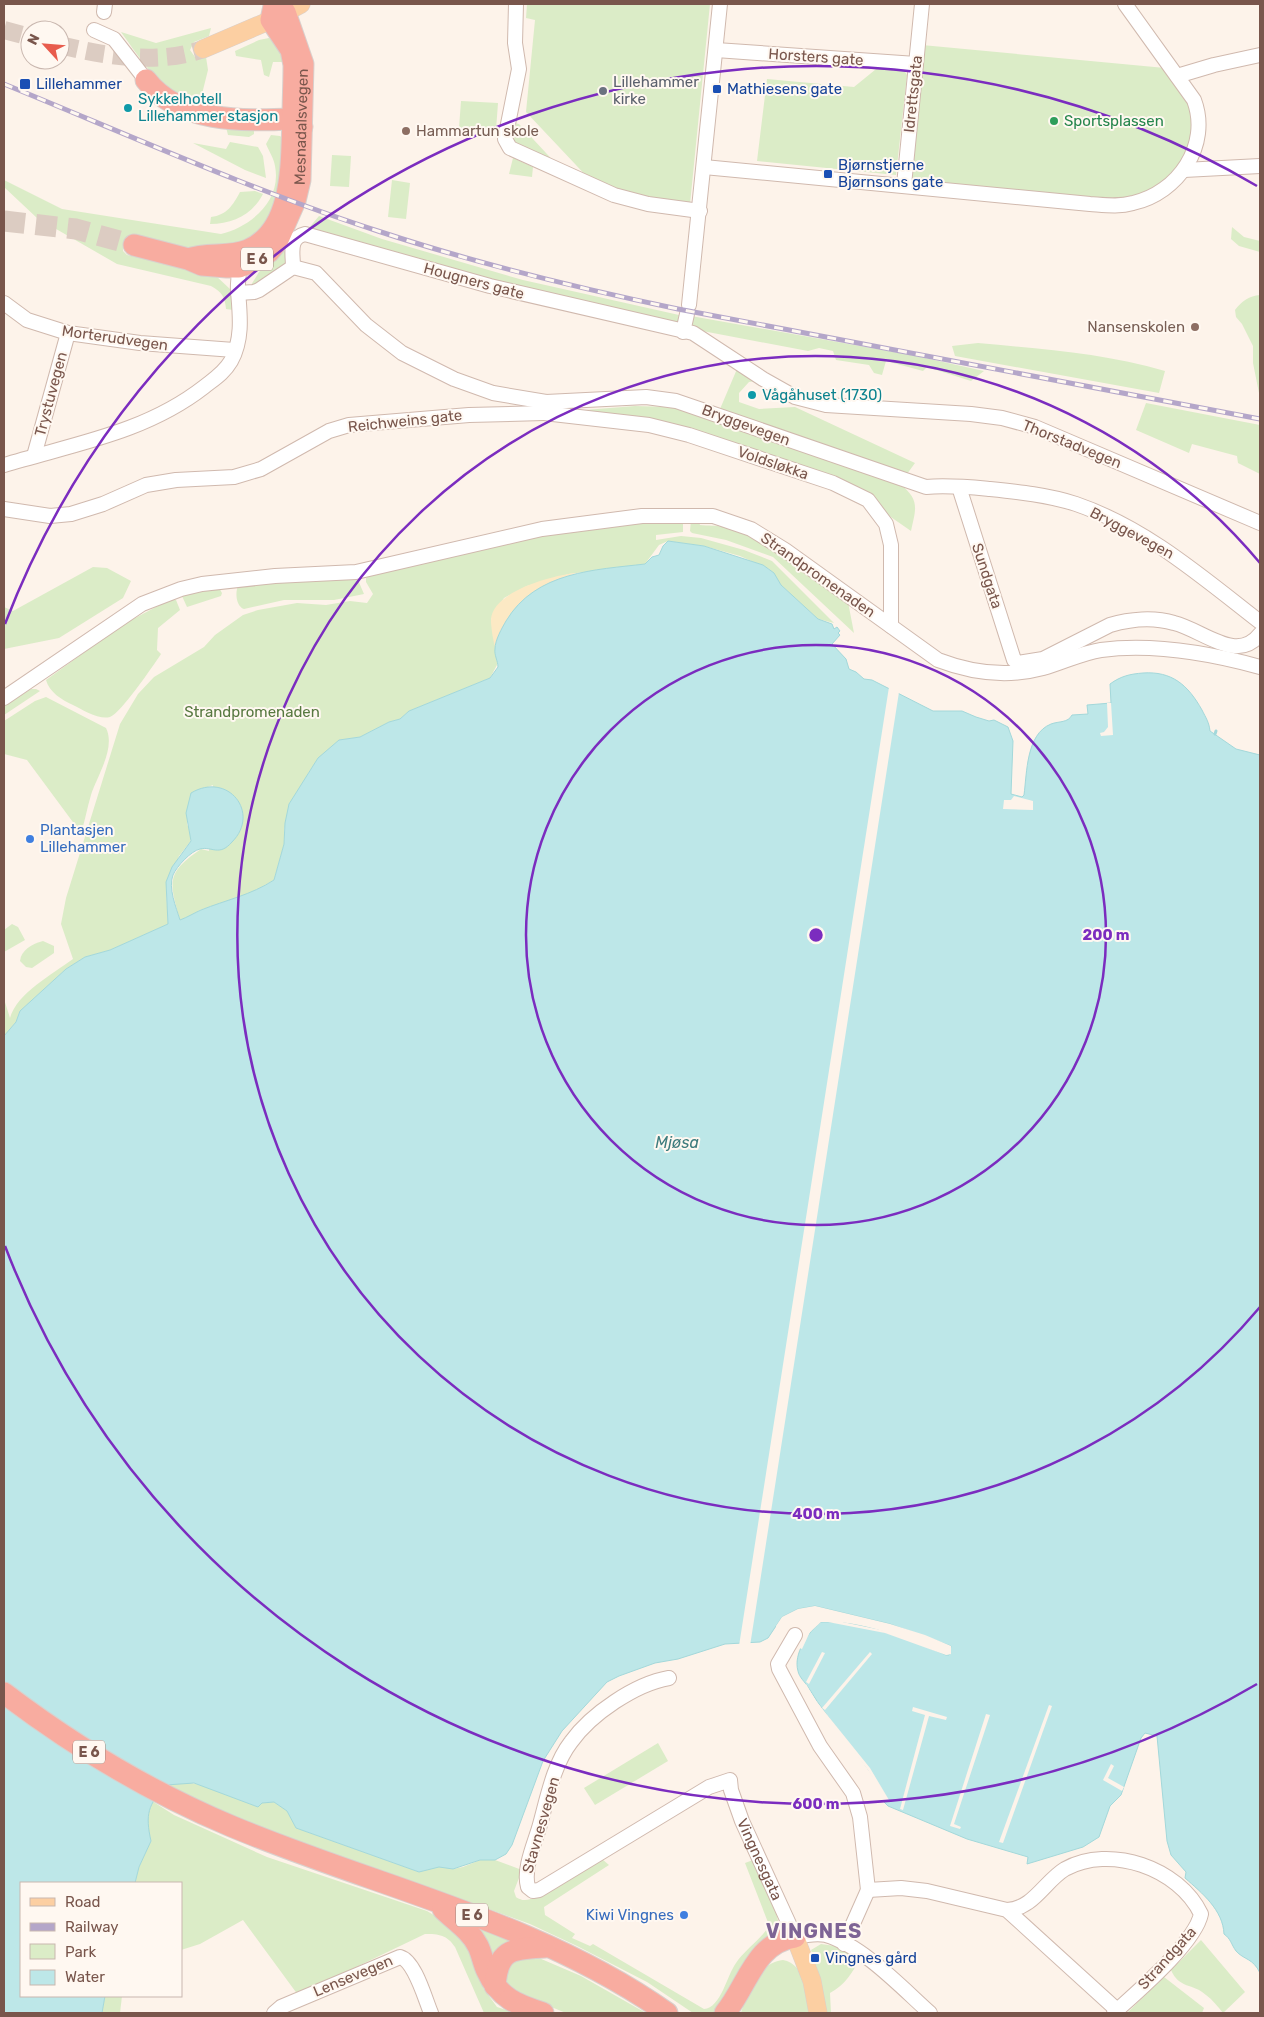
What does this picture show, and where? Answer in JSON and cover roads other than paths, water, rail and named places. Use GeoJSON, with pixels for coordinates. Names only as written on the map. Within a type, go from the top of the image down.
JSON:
{"type":"FeatureCollection","features":[{"type":"Feature","properties":{"kind":"highway","name":"Mesnadalsvegen"},"geometry":{"type":"LineString","coordinates":[[134,246],[188,259],[202,265],[234,263],[269,252],[277,242],[284,230],[300,180],[296,126],[302,64],[282,9]]}},
{"type":"Feature","properties":{"kind":"highway"},"geometry":{"type":"LineString","coordinates":[[146,80],[159,94],[176,106],[192,112],[296,126]]}},
{"type":"Feature","properties":{"kind":"highway","name":"E 6"},"geometry":{"type":"LineString","coordinates":[[4,1693],[89,1752],[179,1802],[258,1836],[507,1929],[549,1947],[615,1981],[667,2013]]}},
{"type":"Feature","properties":{"kind":"highway"},"geometry":{"type":"LineString","coordinates":[[436,1902],[473,1938],[482,1954],[486,1970],[504,1997],[513,2003],[543,2013]]}},
{"type":"Feature","properties":{"kind":"highway"},"geometry":{"type":"LineString","coordinates":[[725,2013],[768,1947],[784,1938],[797,1942]]}},
{"type":"Feature","properties":{"kind":"highway"},"geometry":{"type":"LineString","coordinates":[[496,1986],[497,1970],[505,1955],[516,1949],[549,1947]]}},
{"type":"Feature","properties":{"kind":"highway"},"geometry":{"type":"LineString","coordinates":[[737,2013],[742,1989]]}},
{"type":"Feature","properties":{"kind":"main road"},"geometry":{"type":"LineString","coordinates":[[282,9],[226,40],[202,47],[244,24],[282,9]]}},
{"type":"Feature","properties":{"kind":"main road","name":"Vingnesgata"},"geometry":{"type":"LineString","coordinates":[[797,1942],[812,1981],[818,2013]]}},
{"type":"Feature","properties":{"kind":"street"},"geometry":{"type":"LineString","coordinates":[[516,4],[515,43],[519,69],[506,139],[510,148],[614,195],[640,202],[700,211]]}},
{"type":"Feature","properties":{"kind":"street"},"geometry":{"type":"LineString","coordinates":[[683,332],[688,310],[700,211],[720,4]]}},
{"type":"Feature","properties":{"kind":"street","name":"Idrettsgata"},"geometry":{"type":"LineString","coordinates":[[904,185],[922,4]]}},
{"type":"Feature","properties":{"kind":"street"},"geometry":{"type":"LineString","coordinates":[[704,166],[1058,201],[1124,205],[1150,198],[1170,185],[1184,170],[1195,148],[1198,115],[1194,100],[1125,4]]}},
{"type":"Feature","properties":{"kind":"street"},"geometry":{"type":"LineString","coordinates":[[94,30],[114,39],[146,80]]}},
{"type":"Feature","properties":{"kind":"street","name":"Horsters gate"},"geometry":{"type":"LineString","coordinates":[[716,50],[916,64]]}},
{"type":"Feature","properties":{"kind":"street"},"geometry":{"type":"LineString","coordinates":[[1177,76],[1214,65],[1260,55]]}},
{"type":"Feature","properties":{"kind":"street"},"geometry":{"type":"LineString","coordinates":[[1184,170],[1260,166]]}},
{"type":"Feature","properties":{"kind":"street","name":"Hougners gate"},"geometry":{"type":"LineString","coordinates":[[293,267],[292,246],[294,241],[306,234],[490,286],[683,332]]}},
{"type":"Feature","properties":{"kind":"street"},"geometry":{"type":"LineString","coordinates":[[4,465],[96,441],[153,419],[193,395],[222,374],[232,360],[241,327],[238,292],[230,282],[234,263]]}},
{"type":"Feature","properties":{"kind":"street"},"geometry":{"type":"LineString","coordinates":[[238,292],[259,290],[293,267]]}},
{"type":"Feature","properties":{"kind":"street","name":"Bryggevegen"},"geometry":{"type":"LineString","coordinates":[[293,267],[316,273],[366,325],[402,352],[427,366],[493,393],[545,408],[646,398],[676,401],[926,486],[1020,492],[1052,497],[1077,504],[1158,544],[1193,568],[1260,622]]}},
{"type":"Feature","properties":{"kind":"street","name":"Morterudvegen"},"geometry":{"type":"LineString","coordinates":[[4,303],[27,320],[68,333],[140,343],[234,350]]}},
{"type":"Feature","properties":{"kind":"street","name":"Thorstadvegen"},"geometry":{"type":"LineString","coordinates":[[683,332],[693,333],[705,339],[785,393],[826,405],[971,414],[1002,418],[1035,427],[1260,523]]}},
{"type":"Feature","properties":{"kind":"street","name":"Trystuvegen"},"geometry":{"type":"LineString","coordinates":[[34,456],[68,333]]}},
{"type":"Feature","properties":{"kind":"street","name":"Reichweins gate"},"geometry":{"type":"LineString","coordinates":[[4,509],[50,516],[71,514],[103,504],[146,485],[176,480],[234,477],[267,466],[329,431],[349,425],[545,408]]}},
{"type":"Feature","properties":{"kind":"street","name":"Voldsløkka"},"geometry":{"type":"LineString","coordinates":[[545,408],[649,425],[690,435],[833,483],[868,500],[886,524],[891,545],[891,626]]}},
{"type":"Feature","properties":{"kind":"street","name":"Sundgata"},"geometry":{"type":"LineString","coordinates":[[959,487],[1014,660],[1018,663],[1043,659],[1110,625],[1120,622],[1168,621],[1222,643],[1241,648],[1248,646],[1260,634]]}},
{"type":"Feature","properties":{"kind":"street","name":"Strandpromenaden"},"geometry":{"type":"LineString","coordinates":[[4,698],[142,604],[181,589],[202,584],[275,576],[356,572],[542,529],[642,516],[713,516],[752,530],[785,550],[938,660],[982,673],[1002,675],[1025,672],[1100,650],[1121,649],[1210,654],[1260,667]]}},
{"type":"Feature","properties":{"kind":"street"},"geometry":{"type":"LineString","coordinates":[[795,1635],[778,1664],[779,1669],[820,1746],[853,1793],[860,1817],[868,1890],[844,1944]]}},
{"type":"Feature","properties":{"kind":"street","name":"Stavnesvegen"},"geometry":{"type":"LineString","coordinates":[[669,1678],[659,1680],[628,1693],[598,1716],[571,1741],[557,1770],[541,1821],[528,1872],[528,1887],[533,1890],[539,1890],[709,1787],[730,1780]]}},
{"type":"Feature","properties":{"kind":"street","name":"Vingnesgata"},"geometry":{"type":"LineString","coordinates":[[730,1780],[742,1821],[797,1942]]}},
{"type":"Feature","properties":{"kind":"street","name":"Strandgata"},"geometry":{"type":"LineString","coordinates":[[1007,1910],[1022,1908],[1065,1870],[1089,1861],[1136,1862],[1146,1865],[1174,1882],[1194,1901],[1201,1914],[1199,1922],[1195,1930],[1164,1964],[1116,2012]]}},
{"type":"Feature","properties":{"kind":"street"},"geometry":{"type":"LineString","coordinates":[[868,1890],[901,1888],[927,1891],[1007,1910],[1116,2012]]}},
{"type":"Feature","properties":{"kind":"street"},"geometry":{"type":"LineString","coordinates":[[797,1942],[819,1934],[844,1944],[870,1961],[930,2013]]}},
{"type":"Feature","properties":{"kind":"street","name":"Lensevegen"},"geometry":{"type":"LineString","coordinates":[[274,2013],[281,2007],[400,1957],[408,1961],[413,1968],[431,2013]]}},
{"type":"Feature","properties":{"kind":"water","name":"Mjøsa"},"geometry":{"type":"Polygon","coordinates":[[[668,541],[704,546],[763,565],[774,573],[781,585],[818,619],[832,624],[834,629],[837,627],[840,635],[832,644],[846,659],[849,669],[864,679],[872,680],[933,711],[962,711],[989,721],[994,720],[1008,727],[1013,741],[1011,794],[1022,797],[1024,795],[1029,755],[1032,745],[1043,729],[1051,724],[1066,721],[1072,715],[1088,714],[1087,705],[1111,703],[1110,684],[1122,677],[1134,674],[1162,674],[1178,681],[1197,701],[1207,720],[1210,731],[1236,749],[1260,755],[1260,1973],[1251,1962],[1236,1951],[1224,1934],[1223,1925],[1216,1910],[1205,1896],[1185,1878],[1186,1872],[1171,1855],[1167,1841],[1157,1736],[1145,1733],[1141,1738],[1121,1795],[1110,1806],[1099,1837],[1083,1847],[1027,1864],[1028,1857],[967,1839],[888,1806],[884,1802],[888,1800],[879,1785],[817,1702],[801,1677],[797,1664],[800,1651],[807,1637],[821,1622],[852,1624],[885,1632],[946,1655],[949,1655],[951,1646],[890,1624],[815,1606],[798,1609],[782,1617],[768,1638],[760,1642],[725,1644],[678,1659],[655,1663],[607,1682],[562,1731],[543,1761],[512,1845],[506,1854],[495,1860],[480,1860],[453,1869],[439,1867],[419,1872],[296,1828],[287,1811],[274,1802],[262,1803],[258,1807],[194,1783],[166,1785],[155,1798],[150,1810],[148,1824],[151,1841],[139,1867],[135,1882],[20,1882],[20,1997],[105,1997],[102,2013],[4,2013],[4,1036],[16,1022],[20,1011],[66,969],[85,957],[110,950],[168,924],[166,882],[172,867],[191,841],[186,813],[191,793],[205,788],[217,787],[228,791],[236,798],[242,808],[243,819],[240,831],[227,846],[219,850],[204,848],[196,850],[175,871],[171,886],[180,920],[201,910],[256,890],[274,880],[284,844],[285,823],[289,804],[318,758],[339,740],[360,737],[389,722],[400,719],[409,711],[490,678],[498,667],[495,654],[496,642],[506,621],[519,604],[533,592],[568,576],[587,571],[645,564],[652,557],[659,555],[663,546],[668,541]]]}},
{"type":"Feature","properties":{"kind":"tunnel"},"geometry":{"type":"LineString","coordinates":[[4,30],[20,34]]}},
{"type":"Feature","properties":{"kind":"tunnel"},"geometry":{"type":"LineString","coordinates":[[70,47],[95,53],[150,58],[169,57],[203,49]]}},
{"type":"Feature","properties":{"kind":"tunnel"},"geometry":{"type":"LineString","coordinates":[[4,221],[76,229],[134,245]]}},
{"type":"Feature","properties":{"kind":"railway"},"geometry":{"type":"LineString","coordinates":[[4,84],[191,162],[286,199],[418,244],[491,265],[603,293],[678,309],[1260,419]]}},
{"type":"Feature","properties":{"kind":"place","name":"Lillehammer"},"geometry":{"type":"Point","coordinates":[25,84]}},
{"type":"Feature","properties":{"kind":"place","name":"Mathiesens gate"},"geometry":{"type":"Point","coordinates":[717,89]}},
{"type":"Feature","properties":{"kind":"place","name":"Lillehammer kirke"},"geometry":{"type":"Point","coordinates":[603,91]}},
{"type":"Feature","properties":{"kind":"place","name":"Sykkelhotell Lillehammer stasjon"},"geometry":{"type":"Point","coordinates":[128,108]}},
{"type":"Feature","properties":{"kind":"place","name":"Sportsplassen"},"geometry":{"type":"Point","coordinates":[1054,121]}},
{"type":"Feature","properties":{"kind":"place","name":"Hammartun skole"},"geometry":{"type":"Point","coordinates":[406,131]}},
{"type":"Feature","properties":{"kind":"place","name":"Bjørnstjerne Bjørnsons gate"},"geometry":{"type":"Point","coordinates":[828,174]}},
{"type":"Feature","properties":{"kind":"place","name":"Nansenskolen"},"geometry":{"type":"Point","coordinates":[1195,327]}},
{"type":"Feature","properties":{"kind":"place","name":"Vågåhuset (1730)"},"geometry":{"type":"Point","coordinates":[752,395]}},
{"type":"Feature","properties":{"kind":"place","name":"Plantasjen Lillehammer"},"geometry":{"type":"Point","coordinates":[30,839]}},
{"type":"Feature","properties":{"kind":"place","name":"Kiwi Vingnes"},"geometry":{"type":"Point","coordinates":[684,1915]}},
{"type":"Feature","properties":{"kind":"place","name":"Vingnes gård"},"geometry":{"type":"Point","coordinates":[815,1958]}},
{"type":"Feature","properties":{"kind":"district","name":"VINGNES"},"geometry":{"type":"Point","coordinates":[814,1931]}}]}
